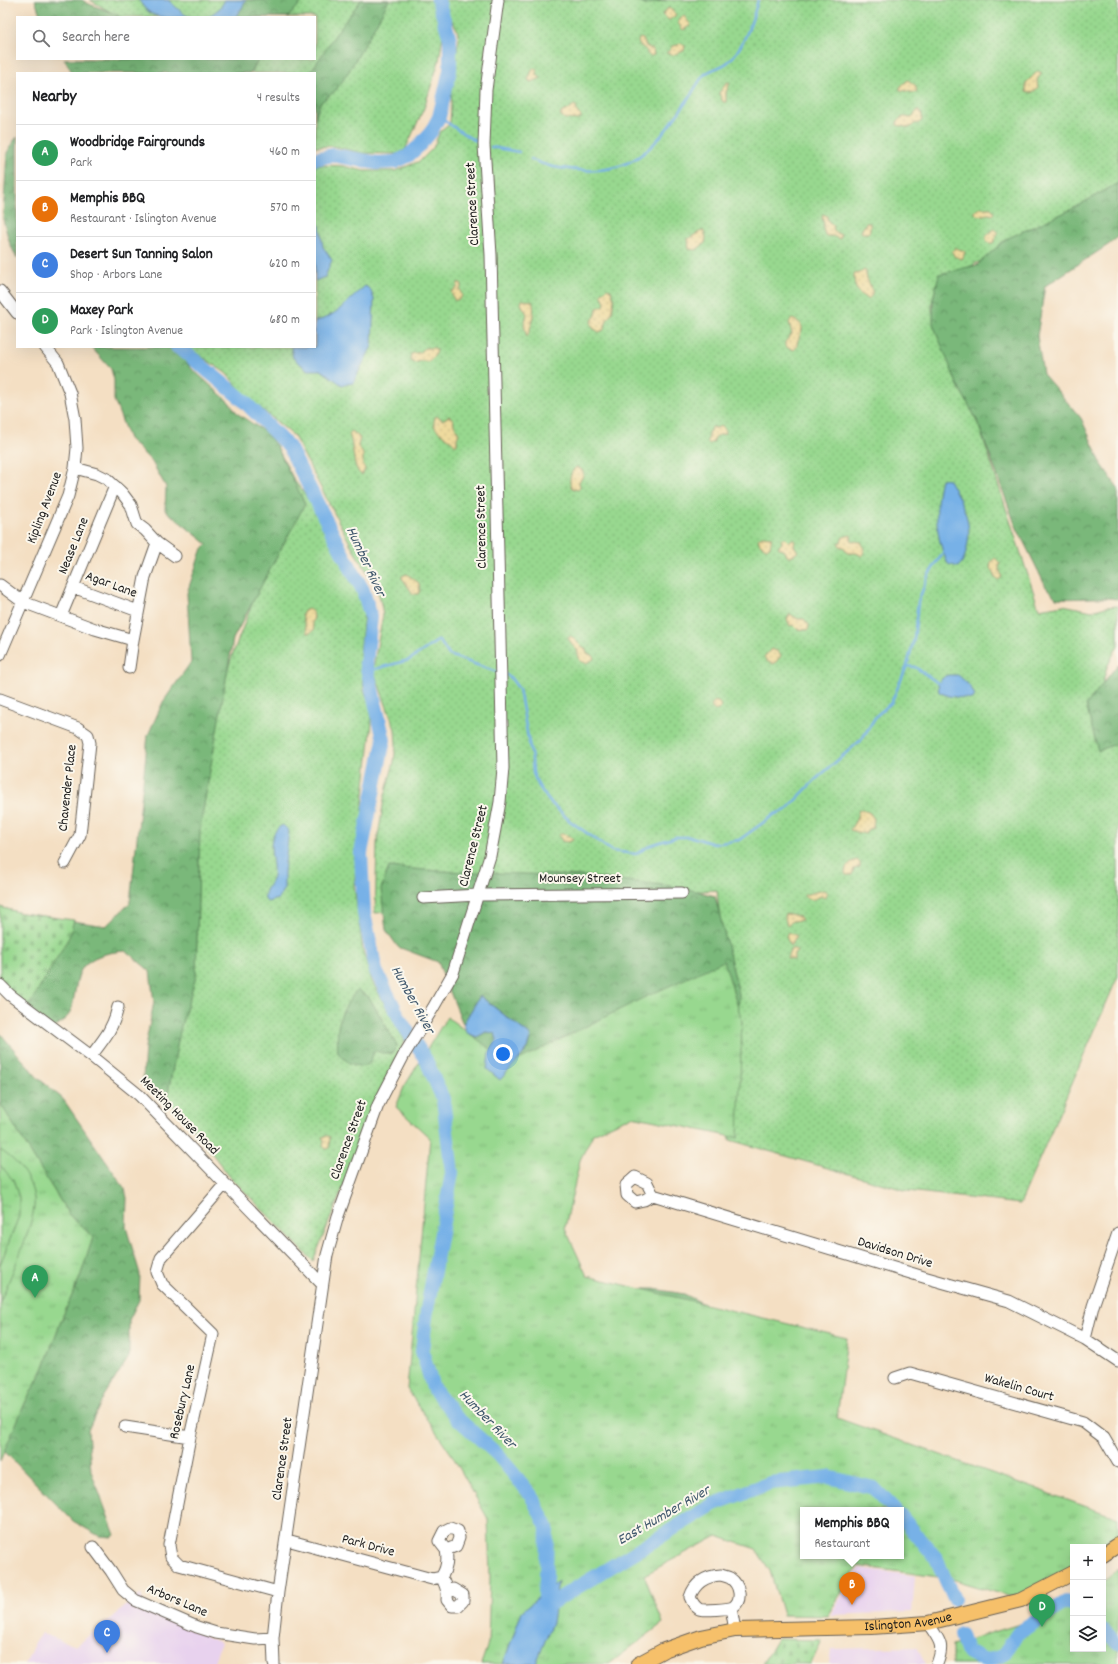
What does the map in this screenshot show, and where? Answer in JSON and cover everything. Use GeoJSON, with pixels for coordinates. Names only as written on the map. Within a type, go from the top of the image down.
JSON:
{"type":"FeatureCollection","features":[{"type":"Feature","properties":{"kind":"main road"},"geometry":{"type":"LineString","coordinates":[[1106,1553],[1118,1545]]}},
{"type":"Feature","properties":{"kind":"main road","name":"Islington Avenue"},"geometry":{"type":"LineString","coordinates":[[638,1664],[664,1650],[701,1637],[735,1630],[872,1627],[928,1623],[1021,1600],[1070,1575]]}},
{"type":"Feature","properties":{"kind":"street","name":"Clarence Street"},"geometry":{"type":"LineString","coordinates":[[274,1664],[273,1638],[278,1592],[287,1540],[327,1255],[342,1203],[378,1105],[405,1053],[453,973],[490,856],[500,802],[503,768],[491,255],[484,145],[486,90],[498,0]]}},
{"type":"Feature","properties":{"kind":"street"},"geometry":{"type":"LineString","coordinates":[[0,290],[16,312]]}},
{"type":"Feature","properties":{"kind":"street","name":"Kipling Avenue"},"geometry":{"type":"LineString","coordinates":[[0,655],[68,496],[75,468],[77,448],[76,419],[70,393],[58,363],[46,348]]}},
{"type":"Feature","properties":{"kind":"street"},"geometry":{"type":"LineString","coordinates":[[75,468],[97,474],[115,486],[131,505],[137,524],[157,543],[175,556]]}},
{"type":"Feature","properties":{"kind":"street","name":"Nease Lane"},"geometry":{"type":"LineString","coordinates":[[61,616],[115,486]]}},
{"type":"Feature","properties":{"kind":"street"},"geometry":{"type":"LineString","coordinates":[[129,668],[145,576],[157,543]]}},
{"type":"Feature","properties":{"kind":"street"},"geometry":{"type":"LineString","coordinates":[[0,585],[23,602],[133,640]]}},
{"type":"Feature","properties":{"kind":"street","name":"Agar Lane"},"geometry":{"type":"LineString","coordinates":[[73,587],[138,611]]}},
{"type":"Feature","properties":{"kind":"street","name":"Chavender Place"},"geometry":{"type":"LineString","coordinates":[[0,700],[78,728],[88,735],[90,743],[80,835],[64,863]]}},
{"type":"Feature","properties":{"kind":"street","name":"Mounsey Street"},"geometry":{"type":"LineString","coordinates":[[423,898],[478,895],[682,893]]}},
{"type":"Feature","properties":{"kind":"street","name":"Meeting House Road"},"geometry":{"type":"LineString","coordinates":[[0,985],[10,995],[91,1056],[139,1095],[322,1284]]}},
{"type":"Feature","properties":{"kind":"street"},"geometry":{"type":"LineString","coordinates":[[91,1056],[109,1033],[118,1007]]}},
{"type":"Feature","properties":{"kind":"street","name":"Rosebury Lane"},"geometry":{"type":"LineString","coordinates":[[225,1184],[161,1258],[157,1272],[162,1284],[213,1334],[168,1545],[171,1557],[179,1565],[278,1592]]}},
{"type":"Feature","properties":{"kind":"street","name":"Davidson Drive"},"geometry":{"type":"LineString","coordinates":[[653,1195],[927,1278],[1009,1301],[1085,1339],[1118,1361]]}},
{"type":"Feature","properties":{"kind":"street"},"geometry":{"type":"LineString","coordinates":[[1085,1339],[1093,1306],[1118,1234]]}},
{"type":"Feature","properties":{"kind":"street","name":"Wakelin Court"},"geometry":{"type":"LineString","coordinates":[[895,1378],[910,1373],[1083,1422],[1104,1438],[1118,1462]]}},
{"type":"Feature","properties":{"kind":"street"},"geometry":{"type":"LineString","coordinates":[[125,1427],[190,1437]]}},
{"type":"Feature","properties":{"kind":"street","name":"Park Drive"},"geometry":{"type":"LineString","coordinates":[[287,1540],[432,1579],[441,1577]]}},
{"type":"Feature","properties":{"kind":"street","name":"Arbors Lane"},"geometry":{"type":"LineString","coordinates":[[92,1547],[111,1571],[123,1590],[135,1600],[197,1627],[216,1633],[255,1639],[273,1638]]}},
{"type":"Feature","properties":{"kind":"street"},"geometry":{"type":"LineString","coordinates":[[446,1550],[448,1560],[441,1577],[448,1593]]}},
{"type":"Feature","properties":{"kind":"street"},"geometry":{"type":"LineString","coordinates":[[731,1608],[735,1630]]}},
{"type":"Feature","properties":{"kind":"street"},"geometry":{"type":"LineString","coordinates":[[928,1623],[940,1642],[941,1651],[937,1664]]}},
{"type":"Feature","properties":{"kind":"shaded area"},"geometry":{"type":"Polygon","coordinates":[[[859,1568],[915,1576],[912,1612],[830,1615],[859,1568]]]}},
{"type":"Feature","properties":{"kind":"shaded area"},"geometry":{"type":"Polygon","coordinates":[[[141,1594],[145,1610],[221,1643],[213,1664],[25,1664],[41,1633],[76,1646],[141,1594]]]}},
{"type":"Feature","properties":{"kind":"shaded area"},"geometry":{"type":"Polygon","coordinates":[[[917,1647],[926,1664],[829,1664],[831,1649],[917,1647]]]}},
{"type":"Feature","properties":{"kind":"green space"},"geometry":{"type":"Polygon","coordinates":[[[35,0],[82,0],[118,16],[41,16],[35,0]]]}},
{"type":"Feature","properties":{"kind":"green space"},"geometry":{"type":"Polygon","coordinates":[[[90,0],[434,0],[443,34],[439,61],[424,108],[405,150],[397,154],[362,153],[332,146],[316,147],[316,72],[175,72],[181,60],[316,60],[316,16],[117,16],[90,0]]]}},
{"type":"Feature","properties":{"kind":"green space"},"geometry":{"type":"Polygon","coordinates":[[[246,0],[304,0],[289,16],[236,16],[246,0]]]}},
{"type":"Feature","properties":{"kind":"green space"},"geometry":{"type":"Polygon","coordinates":[[[361,0],[389,0],[344,79],[335,91],[320,103],[316,116],[316,72],[311,72],[337,32],[361,0]]]}},
{"type":"Feature","properties":{"kind":"green space"},"geometry":{"type":"Polygon","coordinates":[[[443,0],[1118,0],[1118,225],[1066,232],[1033,226],[1023,237],[996,257],[976,263],[936,289],[932,302],[932,311],[981,432],[1039,609],[1063,605],[1092,611],[1106,607],[1118,606],[1118,645],[1107,667],[1101,689],[1118,741],[1118,976],[1020,1204],[908,1191],[730,1140],[727,999],[717,890],[375,913],[377,843],[384,799],[394,762],[396,745],[395,729],[373,669],[383,615],[380,598],[375,584],[354,551],[294,436],[246,396],[226,373],[188,348],[316,348],[316,166],[343,166],[364,171],[395,171],[420,161],[433,148],[440,132],[450,124],[453,71],[459,39],[457,29],[443,6],[443,0]]]}},
{"type":"Feature","properties":{"kind":"green space"},"geometry":{"type":"Polygon","coordinates":[[[634,0],[666,0],[645,5],[634,0]]]}},
{"type":"Feature","properties":{"kind":"green space"},"geometry":{"type":"Polygon","coordinates":[[[65,60],[258,60],[252,72],[72,72],[65,60]]]}},
{"type":"Feature","properties":{"kind":"green space"},"geometry":{"type":"Polygon","coordinates":[[[16,138],[16,256],[10,244],[3,219],[7,153],[16,138]]]}},
{"type":"Feature","properties":{"kind":"green space"},"geometry":{"type":"Polygon","coordinates":[[[1118,183],[1118,237],[1045,286],[1037,336],[1043,374],[1081,418],[1102,465],[1118,488],[1118,599],[1056,598],[1046,587],[1015,524],[977,420],[957,384],[933,324],[933,299],[939,274],[977,265],[1006,239],[1070,210],[1118,183]]]}},
{"type":"Feature","properties":{"kind":"green space"},"geometry":{"type":"Polygon","coordinates":[[[92,348],[169,348],[184,358],[191,368],[229,402],[238,414],[265,432],[276,445],[305,504],[233,639],[200,828],[196,977],[181,1026],[166,1103],[143,1079],[145,1047],[154,1002],[150,971],[126,951],[105,954],[91,960],[81,970],[78,977],[73,1004],[69,1015],[52,1030],[27,1009],[0,907],[21,913],[106,926],[130,903],[148,735],[163,702],[191,662],[187,593],[201,551],[207,544],[165,510],[166,487],[152,462],[129,439],[114,400],[114,380],[111,369],[92,348]]]}},
{"type":"Feature","properties":{"kind":"green space"},"geometry":{"type":"Polygon","coordinates":[[[258,428],[276,445],[294,480],[313,505],[327,528],[365,602],[360,654],[364,690],[371,706],[372,722],[363,803],[363,827],[354,885],[363,951],[372,981],[405,1041],[376,1102],[363,1139],[313,1261],[229,1176],[189,1123],[165,1098],[206,734],[233,653],[271,555],[258,428]]]}},
{"type":"Feature","properties":{"kind":"green space"},"geometry":{"type":"Polygon","coordinates":[[[1118,664],[1118,743],[1098,751],[1086,705],[1118,664]]]}},
{"type":"Feature","properties":{"kind":"green space"},"geometry":{"type":"Polygon","coordinates":[[[389,867],[439,871],[583,876],[680,887],[715,896],[739,994],[736,1110],[674,1098],[612,1089],[570,1085],[566,1088],[553,1128],[550,1162],[550,1282],[562,1288],[654,1289],[684,1294],[710,1307],[738,1327],[748,1344],[754,1365],[751,1384],[723,1372],[691,1366],[622,1363],[551,1374],[525,1374],[497,1363],[485,1331],[501,1280],[503,1234],[467,1033],[477,1037],[486,1032],[495,1033],[497,1040],[489,1054],[487,1069],[500,1080],[526,1051],[531,1036],[480,996],[463,1024],[438,962],[398,947],[386,930],[381,889],[389,867]]]}},
{"type":"Feature","properties":{"kind":"green space"},"geometry":{"type":"Polygon","coordinates":[[[0,907],[21,913],[74,920],[69,937],[27,1009],[0,986],[0,907]]]}},
{"type":"Feature","properties":{"kind":"green space"},"geometry":{"type":"Polygon","coordinates":[[[724,961],[742,1021],[738,1138],[632,1116],[593,1134],[580,1160],[565,1228],[587,1276],[847,1338],[837,1418],[1118,1518],[1118,1537],[1106,1547],[1106,1544],[1070,1544],[1070,1570],[1018,1599],[952,1579],[858,1566],[827,1616],[783,1615],[770,1571],[756,1549],[717,1536],[644,1575],[663,1623],[609,1664],[481,1664],[488,1644],[490,1576],[488,1519],[452,1455],[407,1389],[430,1138],[396,1107],[404,1087],[447,1017],[511,1064],[641,999],[724,961]]]}},
{"type":"Feature","properties":{"kind":"green space"},"geometry":{"type":"Polygon","coordinates":[[[357,990],[369,997],[397,1045],[392,1054],[374,1051],[370,1063],[362,1067],[349,1063],[338,1053],[338,1026],[340,1019],[346,1005],[357,990]]]}},
{"type":"Feature","properties":{"kind":"green space"},"geometry":{"type":"Polygon","coordinates":[[[0,1033],[37,1077],[63,1099],[125,1189],[127,1198],[126,1227],[140,1274],[139,1300],[129,1320],[129,1357],[104,1396],[88,1430],[91,1471],[115,1535],[113,1537],[99,1536],[73,1521],[4,1451],[25,1403],[43,1369],[62,1318],[80,1277],[93,1237],[69,1215],[0,1103],[0,1033]]]}},
{"type":"Feature","properties":{"kind":"green space"},"geometry":{"type":"Polygon","coordinates":[[[0,1103],[69,1215],[93,1237],[80,1277],[62,1318],[43,1369],[25,1403],[0,1461],[0,1103]]]}},
{"type":"Feature","properties":{"kind":"green space"},"geometry":{"type":"Polygon","coordinates":[[[0,1150],[17,1164],[30,1183],[34,1198],[34,1207],[32,1220],[22,1250],[0,1303],[0,1265],[19,1216],[19,1197],[13,1180],[0,1165],[0,1150]]]}},
{"type":"Feature","properties":{"kind":"green space"},"geometry":{"type":"Polygon","coordinates":[[[1118,1569],[1118,1664],[952,1664],[952,1645],[1070,1608],[1070,1652],[1106,1652],[1106,1579],[1118,1569]]]}},
{"type":"Feature","properties":{"kind":"green space"},"geometry":{"type":"Polygon","coordinates":[[[777,1639],[822,1640],[811,1664],[762,1664],[777,1639]]]}},
{"type":"Feature","properties":{"kind":"sand"},"geometry":{"type":"Polygon","coordinates":[[[669,7],[676,15],[669,20],[662,15],[669,7]]]}},
{"type":"Feature","properties":{"kind":"sand"},"geometry":{"type":"Polygon","coordinates":[[[684,16],[691,25],[683,30],[678,23],[681,17],[684,16]]]}},
{"type":"Feature","properties":{"kind":"sand"},"geometry":{"type":"Polygon","coordinates":[[[640,38],[643,39],[646,46],[653,50],[654,55],[650,56],[647,54],[645,49],[638,43],[640,38]]]}},
{"type":"Feature","properties":{"kind":"sand"},"geometry":{"type":"Polygon","coordinates":[[[680,43],[685,46],[684,51],[673,55],[666,53],[672,46],[680,43]]]}},
{"type":"Feature","properties":{"kind":"sand"},"geometry":{"type":"Polygon","coordinates":[[[533,68],[537,70],[537,75],[541,78],[532,82],[528,80],[533,68]]]}},
{"type":"Feature","properties":{"kind":"sand"},"geometry":{"type":"Polygon","coordinates":[[[1037,72],[1041,72],[1037,80],[1038,88],[1036,91],[1030,93],[1026,92],[1026,83],[1037,72]]]}},
{"type":"Feature","properties":{"kind":"sand"},"geometry":{"type":"Polygon","coordinates":[[[908,80],[916,86],[916,93],[900,90],[900,87],[908,80]]]}},
{"type":"Feature","properties":{"kind":"sand"},"geometry":{"type":"Polygon","coordinates":[[[727,82],[730,83],[726,92],[726,102],[723,102],[719,93],[727,82]]]}},
{"type":"Feature","properties":{"kind":"sand"},"geometry":{"type":"Polygon","coordinates":[[[574,105],[576,106],[577,112],[581,118],[577,120],[565,119],[560,115],[562,112],[568,110],[574,105]]]}},
{"type":"Feature","properties":{"kind":"sand"},"geometry":{"type":"Polygon","coordinates":[[[918,110],[922,115],[922,120],[919,123],[914,124],[910,128],[897,125],[900,118],[911,118],[918,110]]]}},
{"type":"Feature","properties":{"kind":"sand"},"geometry":{"type":"Polygon","coordinates":[[[980,208],[991,208],[994,213],[992,215],[988,214],[978,216],[975,211],[980,208]]]}},
{"type":"Feature","properties":{"kind":"sand"},"geometry":{"type":"Polygon","coordinates":[[[823,214],[827,216],[828,221],[834,226],[833,228],[835,232],[841,235],[840,239],[832,236],[825,236],[822,218],[823,214]]]}},
{"type":"Feature","properties":{"kind":"sand"},"geometry":{"type":"Polygon","coordinates":[[[866,223],[870,223],[870,231],[868,233],[862,233],[861,231],[866,223]]]}},
{"type":"Feature","properties":{"kind":"sand"},"geometry":{"type":"Polygon","coordinates":[[[994,229],[998,233],[993,243],[987,242],[986,237],[994,229]]]}},
{"type":"Feature","properties":{"kind":"sand"},"geometry":{"type":"Polygon","coordinates":[[[703,230],[706,237],[705,243],[696,250],[689,249],[688,239],[703,230]]]}},
{"type":"Feature","properties":{"kind":"sand"},"geometry":{"type":"Polygon","coordinates":[[[955,248],[965,251],[963,258],[961,259],[954,256],[952,251],[955,248]]]}},
{"type":"Feature","properties":{"kind":"sand"},"geometry":{"type":"Polygon","coordinates":[[[863,270],[866,271],[872,289],[871,297],[868,299],[858,292],[854,283],[854,274],[860,273],[863,270]]]}},
{"type":"Feature","properties":{"kind":"sand"},"geometry":{"type":"Polygon","coordinates":[[[458,283],[462,284],[460,290],[462,296],[459,300],[454,300],[451,292],[457,288],[458,283]]]}},
{"type":"Feature","properties":{"kind":"sand"},"geometry":{"type":"Polygon","coordinates":[[[607,288],[611,290],[614,299],[612,313],[607,320],[604,330],[599,332],[593,328],[591,322],[596,315],[597,308],[604,306],[605,302],[601,294],[607,288]]]}},
{"type":"Feature","properties":{"kind":"sand"},"geometry":{"type":"Polygon","coordinates":[[[522,300],[532,301],[533,305],[532,319],[527,337],[524,325],[527,314],[521,304],[522,300]]]}},
{"type":"Feature","properties":{"kind":"sand"},"geometry":{"type":"Polygon","coordinates":[[[792,319],[798,322],[802,328],[797,347],[794,350],[785,346],[785,342],[792,334],[789,322],[792,319]]]}},
{"type":"Feature","properties":{"kind":"sand"},"geometry":{"type":"Polygon","coordinates":[[[425,348],[434,348],[437,350],[436,354],[429,362],[421,361],[414,363],[410,360],[411,354],[421,352],[425,348]]]}},
{"type":"Feature","properties":{"kind":"sand"},"geometry":{"type":"Polygon","coordinates":[[[436,416],[443,420],[449,416],[453,419],[454,425],[459,434],[457,438],[457,445],[437,430],[434,424],[436,416]]]}},
{"type":"Feature","properties":{"kind":"sand"},"geometry":{"type":"Polygon","coordinates":[[[721,426],[724,428],[725,434],[716,436],[713,442],[709,444],[707,441],[709,436],[708,432],[712,427],[716,428],[721,426]]]}},
{"type":"Feature","properties":{"kind":"sand"},"geometry":{"type":"Polygon","coordinates":[[[352,431],[360,438],[358,446],[363,454],[363,465],[365,469],[362,475],[356,468],[349,434],[352,431]]]}},
{"type":"Feature","properties":{"kind":"sand"},"geometry":{"type":"Polygon","coordinates":[[[576,467],[581,469],[583,474],[579,482],[580,487],[578,490],[572,488],[570,483],[571,475],[576,467]]]}},
{"type":"Feature","properties":{"kind":"sand"},"geometry":{"type":"Polygon","coordinates":[[[851,535],[852,541],[861,542],[865,549],[862,556],[856,553],[847,553],[844,547],[841,547],[838,543],[841,542],[843,537],[851,535]]]}},
{"type":"Feature","properties":{"kind":"sand"},"geometry":{"type":"Polygon","coordinates":[[[762,536],[772,537],[770,547],[766,548],[760,544],[758,539],[762,536]]]}},
{"type":"Feature","properties":{"kind":"sand"},"geometry":{"type":"Polygon","coordinates":[[[785,538],[789,542],[792,539],[795,541],[794,545],[798,552],[790,557],[787,556],[785,551],[778,547],[782,543],[781,539],[785,538]]]}},
{"type":"Feature","properties":{"kind":"sand"},"geometry":{"type":"Polygon","coordinates":[[[995,558],[1000,563],[999,569],[1002,576],[999,580],[995,578],[994,572],[990,568],[991,562],[995,558]]]}},
{"type":"Feature","properties":{"kind":"sand"},"geometry":{"type":"Polygon","coordinates":[[[407,574],[419,583],[420,591],[418,594],[413,594],[402,578],[402,576],[407,574]]]}},
{"type":"Feature","properties":{"kind":"sand"},"geometry":{"type":"Polygon","coordinates":[[[308,609],[313,612],[314,617],[312,623],[314,630],[310,633],[307,633],[302,614],[308,609]]]}},
{"type":"Feature","properties":{"kind":"sand"},"geometry":{"type":"Polygon","coordinates":[[[790,614],[798,619],[804,619],[809,625],[808,630],[797,629],[793,625],[790,626],[787,619],[790,614]]]}},
{"type":"Feature","properties":{"kind":"sand"},"geometry":{"type":"Polygon","coordinates":[[[571,636],[585,648],[587,653],[593,656],[594,659],[586,663],[580,661],[577,650],[568,638],[571,636]]]}},
{"type":"Feature","properties":{"kind":"sand"},"geometry":{"type":"Polygon","coordinates":[[[771,649],[777,651],[781,656],[774,664],[768,662],[764,657],[771,649]]]}},
{"type":"Feature","properties":{"kind":"sand"},"geometry":{"type":"Polygon","coordinates":[[[716,701],[721,706],[716,711],[711,706],[716,701]]]}},
{"type":"Feature","properties":{"kind":"sand"},"geometry":{"type":"Polygon","coordinates":[[[862,809],[870,813],[874,819],[873,828],[868,829],[865,834],[850,830],[856,820],[859,810],[862,809]]]}},
{"type":"Feature","properties":{"kind":"sand"},"geometry":{"type":"Polygon","coordinates":[[[562,833],[571,837],[573,840],[568,842],[562,841],[559,835],[562,833]]]}},
{"type":"Feature","properties":{"kind":"sand"},"geometry":{"type":"Polygon","coordinates":[[[857,860],[860,863],[860,867],[854,869],[852,875],[846,875],[845,871],[847,866],[857,860]]]}},
{"type":"Feature","properties":{"kind":"sand"},"geometry":{"type":"Polygon","coordinates":[[[823,890],[827,892],[824,898],[821,896],[810,899],[804,896],[804,895],[823,890]]]}},
{"type":"Feature","properties":{"kind":"sand"},"geometry":{"type":"Polygon","coordinates":[[[790,914],[800,917],[802,920],[792,921],[787,925],[784,915],[790,914]]]}},
{"type":"Feature","properties":{"kind":"sand"},"geometry":{"type":"Polygon","coordinates":[[[788,932],[797,936],[790,946],[786,936],[788,932]]]}},
{"type":"Feature","properties":{"kind":"sand"},"geometry":{"type":"Polygon","coordinates":[[[791,949],[795,949],[797,952],[794,954],[794,960],[787,958],[791,949]]]}},
{"type":"Feature","properties":{"kind":"sand"},"geometry":{"type":"Polygon","coordinates":[[[322,1137],[330,1137],[329,1148],[326,1149],[323,1146],[324,1140],[322,1137]]]}},
{"type":"Feature","properties":{"kind":"water"},"geometry":{"type":"Polygon","coordinates":[[[139,0],[168,0],[188,16],[158,16],[149,12],[139,0]]]}},
{"type":"Feature","properties":{"kind":"water"},"geometry":{"type":"Polygon","coordinates":[[[225,0],[246,0],[236,16],[209,16],[220,8],[225,0]]]}},
{"type":"Feature","properties":{"kind":"water"},"geometry":{"type":"Polygon","coordinates":[[[316,221],[320,226],[323,247],[332,260],[325,277],[316,281],[316,221]]]}},
{"type":"Feature","properties":{"kind":"water"},"geometry":{"type":"Polygon","coordinates":[[[365,286],[370,289],[374,299],[372,346],[353,383],[342,385],[321,370],[308,370],[293,358],[291,348],[316,348],[316,321],[336,312],[365,286]]]}},
{"type":"Feature","properties":{"kind":"water"},"geometry":{"type":"Polygon","coordinates":[[[941,479],[949,480],[962,504],[969,529],[965,556],[958,567],[948,564],[938,533],[937,501],[941,479]]]}},
{"type":"Feature","properties":{"kind":"water"},"geometry":{"type":"Polygon","coordinates":[[[958,675],[966,682],[975,696],[972,699],[948,696],[939,692],[938,683],[945,676],[958,675]]]}},
{"type":"Feature","properties":{"kind":"water"},"geometry":{"type":"Polygon","coordinates":[[[283,825],[289,831],[284,872],[284,888],[278,899],[267,902],[265,899],[265,893],[273,877],[271,846],[273,836],[283,825]]]}},
{"type":"Feature","properties":{"kind":"water"},"geometry":{"type":"Polygon","coordinates":[[[480,996],[531,1036],[526,1051],[500,1080],[487,1069],[489,1054],[497,1040],[495,1033],[486,1032],[477,1037],[467,1033],[463,1024],[480,996]]]}},
{"type":"Feature","properties":{"kind":"water"},"geometry":{"type":"Polygon","coordinates":[[[558,1581],[552,1623],[536,1664],[503,1664],[522,1611],[558,1581]]]}},
{"type":"Feature","properties":{"kind":"waterway","name":"Humber River"},"geometry":{"type":"LineString","coordinates":[[316,159],[333,155],[377,163],[395,162],[408,156],[431,132],[439,117],[450,70],[450,39],[438,0]]}},
{"type":"Feature","properties":{"kind":"waterway"},"geometry":{"type":"LineString","coordinates":[[531,159],[555,167],[580,170],[600,170],[618,167],[645,152],[668,128],[704,75],[728,62],[738,50],[747,33],[758,0]]}},
{"type":"Feature","properties":{"kind":"waterway"},"geometry":{"type":"LineString","coordinates":[[439,117],[470,138],[477,141]]}},
{"type":"Feature","properties":{"kind":"waterway"},"geometry":{"type":"LineString","coordinates":[[491,147],[519,152]]}},
{"type":"Feature","properties":{"kind":"waterway","name":"Humber River"},"geometry":{"type":"LineString","coordinates":[[178,348],[243,400],[289,447],[343,554],[363,590],[371,617],[366,664],[384,740],[361,853],[364,913],[376,971],[401,1021],[426,1060],[443,1099],[452,1173],[427,1309],[422,1351],[433,1388],[456,1417],[498,1455],[531,1495],[547,1527],[544,1609]]}},
{"type":"Feature","properties":{"kind":"waterway"},"geometry":{"type":"LineString","coordinates":[[504,674],[510,677],[519,689],[532,759],[533,773],[538,785],[549,801],[570,821],[612,851],[636,854],[651,845],[676,837],[692,837],[714,844],[739,840],[775,814],[786,810],[815,780],[862,739],[876,716],[891,703],[907,666],[914,639],[918,602],[928,576],[943,553]]}},
{"type":"Feature","properties":{"kind":"waterway"},"geometry":{"type":"LineString","coordinates":[[368,671],[409,660],[439,640],[449,655],[497,672]]}},
{"type":"Feature","properties":{"kind":"waterway"},"geometry":{"type":"LineString","coordinates":[[907,666],[915,667],[938,683]]}},
{"type":"Feature","properties":{"kind":"waterway","name":"East Humber River"},"geometry":{"type":"LineString","coordinates":[[545,1607],[714,1504],[770,1483],[828,1477],[874,1488],[892,1507]]}},
{"type":"Feature","properties":{"kind":"waterway","name":"East Humber River"},"geometry":{"type":"LineString","coordinates":[[904,1520],[936,1558],[954,1599]]}},
{"type":"Feature","properties":{"kind":"waterway","name":"East Humber River"},"geometry":{"type":"LineString","coordinates":[[961,1634],[966,1651],[984,1661],[1003,1655],[1018,1633],[1066,1602],[1070,1604]]}},
{"type":"Feature","properties":{"kind":"waterway","name":"East Humber River"},"geometry":{"type":"LineString","coordinates":[[1106,1633],[1118,1643]]}},
{"type":"Feature","properties":{"kind":"place","name":"Woodbridge Fairgrounds"},"geometry":{"type":"Point","coordinates":[35,1298]}},
{"type":"Feature","properties":{"kind":"place","name":"Memphis BBQ"},"geometry":{"type":"Point","coordinates":[852,1605]}},
{"type":"Feature","properties":{"kind":"place","name":"Maxey Park"},"geometry":{"type":"Point","coordinates":[1042,1627]}},
{"type":"Feature","properties":{"kind":"place","name":"Desert Sun Tanning Salon"},"geometry":{"type":"Point","coordinates":[107,1653]}}]}
